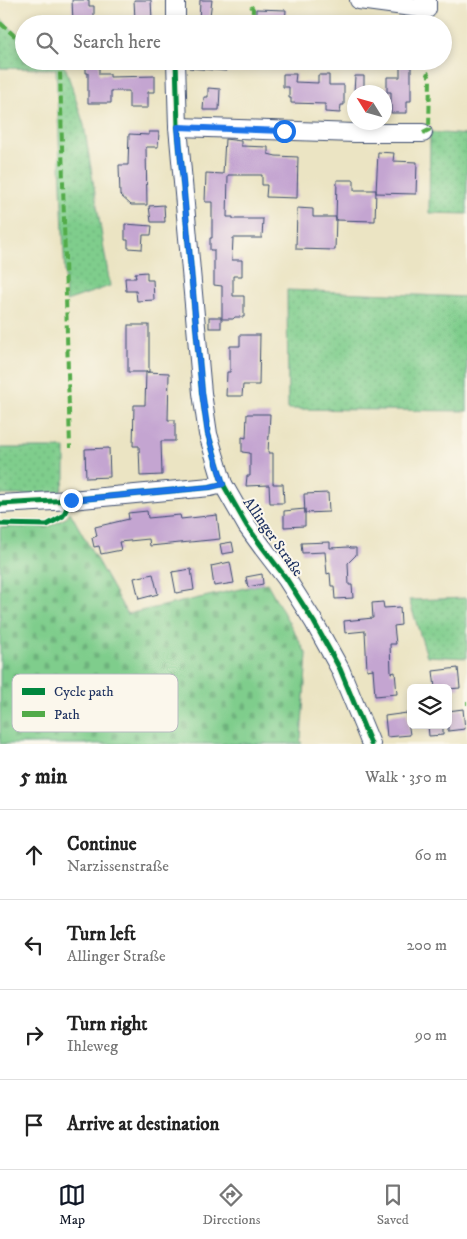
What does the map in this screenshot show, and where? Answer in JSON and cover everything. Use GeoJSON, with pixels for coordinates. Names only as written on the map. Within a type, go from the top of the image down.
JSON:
{"type":"FeatureCollection","features":[{"type":"Feature","properties":{"kind":"street"},"geometry":{"type":"LineString","coordinates":[[176,0],[176,15]]}},
{"type":"Feature","properties":{"kind":"street"},"geometry":{"type":"LineString","coordinates":[[359,0],[427,5]]}},
{"type":"Feature","properties":{"kind":"street","name":"Allinger Straße"},"geometry":{"type":"LineString","coordinates":[[176,70],[178,127],[202,392],[208,434],[223,484],[247,526],[286,578],[314,622],[340,669],[371,744]]}},
{"type":"Feature","properties":{"kind":"street"},"geometry":{"type":"LineString","coordinates":[[178,127],[355,133],[423,133]]}},
{"type":"Feature","properties":{"kind":"street"},"geometry":{"type":"LineString","coordinates":[[0,504],[71,500],[210,487],[223,484]]}},
{"type":"Feature","properties":{"kind":"green space"},"geometry":{"type":"Polygon","coordinates":[[[0,18],[15,32],[15,68],[0,68],[0,18]]]}},
{"type":"Feature","properties":{"kind":"green space"},"geometry":{"type":"Polygon","coordinates":[[[56,70],[66,70],[84,125],[110,286],[66,301],[56,70]]]}},
{"type":"Feature","properties":{"kind":"green space"},"geometry":{"type":"Polygon","coordinates":[[[430,132],[467,135],[467,214],[429,213],[430,132]]]}},
{"type":"Feature","properties":{"kind":"green space"},"geometry":{"type":"Polygon","coordinates":[[[287,290],[467,297],[467,411],[288,409],[287,290]]]}},
{"type":"Feature","properties":{"kind":"green space"},"geometry":{"type":"Polygon","coordinates":[[[0,448],[65,448],[65,478],[61,491],[25,495],[0,495],[0,448]]]}},
{"type":"Feature","properties":{"kind":"green space"},"geometry":{"type":"Polygon","coordinates":[[[70,512],[127,614],[267,583],[307,655],[300,740],[302,744],[0,744],[0,527],[48,527],[66,518],[70,512]]]}},
{"type":"Feature","properties":{"kind":"green space"},"geometry":{"type":"Polygon","coordinates":[[[467,598],[467,658],[427,656],[409,600],[467,598]]]}},
{"type":"Feature","properties":{"kind":"building"},"geometry":{"type":"Polygon","coordinates":[[[72,0],[89,0],[89,6],[94,6],[94,15],[73,15],[72,0]]]}},
{"type":"Feature","properties":{"kind":"building"},"geometry":{"type":"Polygon","coordinates":[[[134,0],[151,0],[152,15],[135,15],[134,0]]]}},
{"type":"Feature","properties":{"kind":"building"},"geometry":{"type":"Polygon","coordinates":[[[200,0],[212,0],[210,15],[199,15],[200,0]]]}},
{"type":"Feature","properties":{"kind":"building"},"geometry":{"type":"Polygon","coordinates":[[[256,9],[286,10],[286,15],[256,15],[256,9]]]}},
{"type":"Feature","properties":{"kind":"building"},"geometry":{"type":"Polygon","coordinates":[[[86,70],[99,70],[99,74],[110,74],[110,77],[155,76],[155,92],[148,92],[148,108],[129,108],[129,91],[111,91],[111,103],[88,103],[88,73],[86,73],[86,70]]]}},
{"type":"Feature","properties":{"kind":"building"},"geometry":{"type":"Polygon","coordinates":[[[400,70],[411,70],[411,101],[407,101],[407,113],[392,113],[392,85],[387,85],[387,77],[400,77],[400,70]]]}},
{"type":"Feature","properties":{"kind":"building"},"geometry":{"type":"Polygon","coordinates":[[[283,74],[296,74],[295,82],[318,83],[318,75],[329,75],[329,85],[344,85],[344,105],[341,105],[340,113],[325,112],[325,104],[291,103],[289,87],[283,87],[283,74]]]}},
{"type":"Feature","properties":{"kind":"building"},"geometry":{"type":"Polygon","coordinates":[[[355,76],[364,76],[364,85],[354,85],[355,76]]]}},
{"type":"Feature","properties":{"kind":"building"},"geometry":{"type":"Polygon","coordinates":[[[208,88],[220,89],[219,110],[203,110],[204,97],[208,97],[208,88]]]}},
{"type":"Feature","properties":{"kind":"building"},"geometry":{"type":"Polygon","coordinates":[[[149,132],[159,132],[158,147],[146,147],[147,205],[131,205],[120,195],[119,165],[128,165],[129,134],[149,135],[149,132]]]}},
{"type":"Feature","properties":{"kind":"building"},"geometry":{"type":"Polygon","coordinates":[[[225,139],[241,141],[241,146],[268,147],[268,154],[276,156],[298,157],[297,198],[266,197],[267,185],[262,185],[262,175],[228,175],[227,217],[233,217],[233,219],[263,219],[262,238],[233,238],[232,260],[242,260],[242,276],[233,276],[233,296],[244,296],[244,317],[235,317],[233,319],[222,319],[222,286],[214,285],[214,250],[210,250],[212,202],[205,202],[206,173],[223,174],[225,139]]]}},
{"type":"Feature","properties":{"kind":"building"},"geometry":{"type":"Polygon","coordinates":[[[378,152],[394,153],[393,161],[417,162],[416,194],[376,193],[378,152]]]}},
{"type":"Feature","properties":{"kind":"building"},"geometry":{"type":"Polygon","coordinates":[[[337,180],[354,180],[354,190],[376,190],[375,221],[336,220],[337,180]]]}},
{"type":"Feature","properties":{"kind":"building"},"geometry":{"type":"Polygon","coordinates":[[[164,205],[165,222],[151,222],[149,206],[164,205]]]}},
{"type":"Feature","properties":{"kind":"building"},"geometry":{"type":"Polygon","coordinates":[[[297,208],[313,209],[313,217],[336,217],[335,250],[296,249],[297,208]]]}},
{"type":"Feature","properties":{"kind":"building"},"geometry":{"type":"Polygon","coordinates":[[[125,224],[152,226],[151,235],[143,235],[142,249],[128,248],[128,240],[125,240],[125,224]]]}},
{"type":"Feature","properties":{"kind":"building"},"geometry":{"type":"Polygon","coordinates":[[[147,272],[147,280],[153,280],[154,300],[137,301],[136,291],[126,291],[125,278],[136,278],[135,273],[147,272]]]}},
{"type":"Feature","properties":{"kind":"building"},"geometry":{"type":"Polygon","coordinates":[[[209,317],[221,317],[221,328],[209,328],[209,317]]]}},
{"type":"Feature","properties":{"kind":"building"},"geometry":{"type":"Polygon","coordinates":[[[128,325],[149,325],[149,372],[128,372],[128,325]]]}},
{"type":"Feature","properties":{"kind":"building"},"geometry":{"type":"Polygon","coordinates":[[[240,335],[260,335],[259,385],[243,385],[242,396],[226,396],[227,372],[230,372],[230,346],[240,346],[240,335]]]}},
{"type":"Feature","properties":{"kind":"building"},"geometry":{"type":"Polygon","coordinates":[[[146,372],[169,373],[168,420],[175,420],[175,441],[161,441],[162,475],[140,476],[139,446],[133,446],[134,405],[145,405],[146,372]]]}},
{"type":"Feature","properties":{"kind":"building"},"geometry":{"type":"Polygon","coordinates":[[[247,414],[270,414],[268,453],[273,453],[273,484],[283,484],[284,503],[270,503],[269,485],[246,486],[247,476],[250,476],[250,453],[242,452],[242,437],[246,438],[247,414]]]}},
{"type":"Feature","properties":{"kind":"building"},"geometry":{"type":"Polygon","coordinates":[[[109,448],[110,477],[86,478],[85,449],[109,448]]]}},
{"type":"Feature","properties":{"kind":"building"},"geometry":{"type":"Polygon","coordinates":[[[328,493],[329,512],[305,513],[304,494],[328,493]]]}},
{"type":"Feature","properties":{"kind":"building"},"geometry":{"type":"Polygon","coordinates":[[[305,509],[305,526],[284,527],[284,511],[305,509]]]}},
{"type":"Feature","properties":{"kind":"building"},"geometry":{"type":"Polygon","coordinates":[[[147,511],[148,518],[180,515],[181,519],[217,515],[220,539],[150,546],[149,539],[119,542],[121,550],[101,554],[99,546],[94,547],[92,538],[97,536],[95,527],[129,519],[128,513],[147,511]]]}},
{"type":"Feature","properties":{"kind":"building"},"geometry":{"type":"Polygon","coordinates":[[[232,542],[234,552],[222,554],[220,544],[232,542]]]}},
{"type":"Feature","properties":{"kind":"building"},"geometry":{"type":"Polygon","coordinates":[[[330,542],[330,548],[356,548],[356,555],[348,563],[349,585],[352,585],[353,598],[335,599],[330,573],[327,574],[325,552],[302,553],[301,543],[330,542]]]}},
{"type":"Feature","properties":{"kind":"building"},"geometry":{"type":"Polygon","coordinates":[[[230,562],[234,583],[214,586],[211,566],[230,562]]]}},
{"type":"Feature","properties":{"kind":"building"},"geometry":{"type":"Polygon","coordinates":[[[191,569],[194,590],[176,593],[172,572],[191,569]]]}},
{"type":"Feature","properties":{"kind":"building"},"geometry":{"type":"Polygon","coordinates":[[[153,574],[158,594],[139,599],[134,578],[153,574]]]}},
{"type":"Feature","properties":{"kind":"building"},"geometry":{"type":"Polygon","coordinates":[[[262,574],[263,584],[248,587],[246,577],[262,574]]]}},
{"type":"Feature","properties":{"kind":"building"},"geometry":{"type":"Polygon","coordinates":[[[383,602],[384,608],[400,607],[401,625],[394,626],[396,644],[390,644],[391,673],[395,672],[397,694],[375,696],[373,669],[367,670],[365,631],[345,633],[344,621],[373,618],[372,603],[383,602]]]}},
{"type":"Feature","properties":{"kind":"building"},"geometry":{"type":"Polygon","coordinates":[[[458,668],[460,688],[452,689],[452,684],[435,684],[433,671],[458,668]]]}},
{"type":"Feature","properties":{"kind":"building"},"geometry":{"type":"Polygon","coordinates":[[[463,709],[465,729],[448,731],[448,729],[452,729],[452,710],[463,709]]]}},
{"type":"Feature","properties":{"kind":"building"},"geometry":{"type":"Polygon","coordinates":[[[407,713],[407,729],[409,729],[410,735],[387,737],[385,716],[407,713]]]}},
{"type":"Feature","properties":{"kind":"building"},"geometry":{"type":"Polygon","coordinates":[[[428,729],[443,729],[443,735],[429,736],[428,729]]]}},
{"type":"Feature","properties":{"kind":"marked path"},"geometry":{"type":"LineString","coordinates":[[251,6],[253,15]]}},
{"type":"Feature","properties":{"kind":"marked path"},"geometry":{"type":"LineString","coordinates":[[0,23],[15,36]]}},
{"type":"Feature","properties":{"kind":"marked path"},"geometry":{"type":"LineString","coordinates":[[60,70],[70,448]]}},
{"type":"Feature","properties":{"kind":"marked path"},"geometry":{"type":"LineString","coordinates":[[423,133],[429,130],[430,78],[427,72]]}},
{"type":"Feature","properties":{"kind":"cycle path"},"geometry":{"type":"LineString","coordinates":[[176,70],[178,127],[202,393],[208,434],[223,484],[247,526],[286,578],[314,622],[340,669],[371,744]]}},
{"type":"Feature","properties":{"kind":"cycle path"},"geometry":{"type":"LineString","coordinates":[[0,504],[71,500],[210,487],[223,484]]}},
{"type":"Feature","properties":{"kind":"cycle path"},"geometry":{"type":"LineString","coordinates":[[0,524],[47,525],[63,516],[71,500]]}},
{"type":"Feature","properties":{"kind":"route"},"geometry":{"type":"LineString","coordinates":[[71,500],[210,487],[223,484],[208,434],[202,392],[178,127],[284,131]]}}]}
